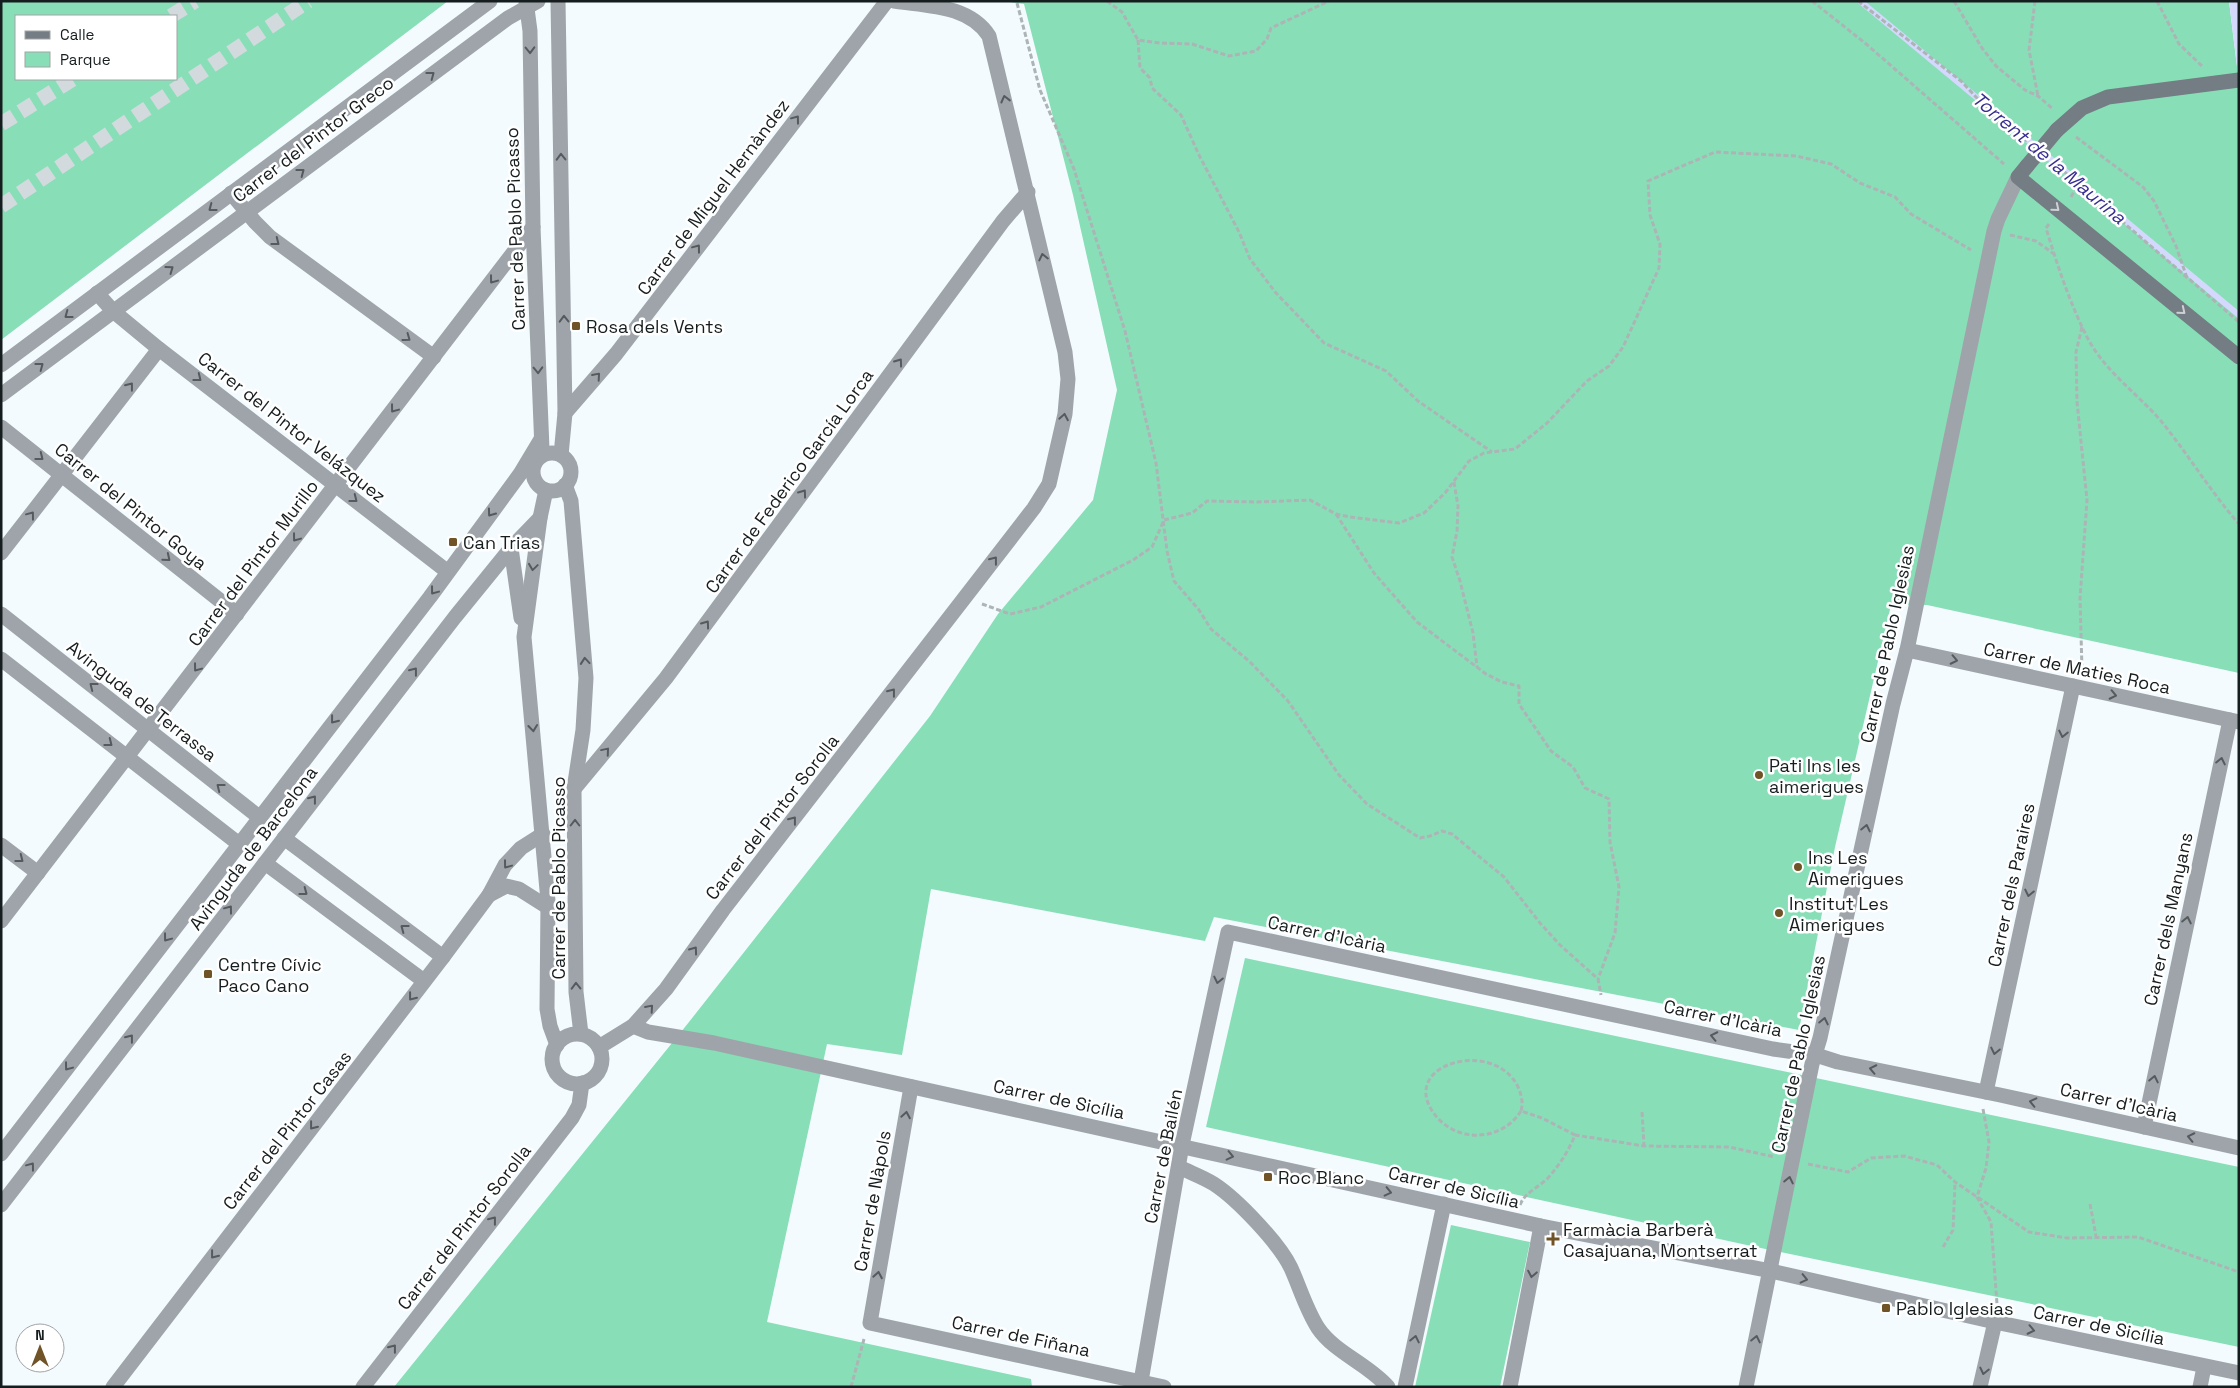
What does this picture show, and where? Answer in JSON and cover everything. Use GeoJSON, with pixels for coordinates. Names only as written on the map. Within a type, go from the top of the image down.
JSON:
{"type":"FeatureCollection","features":[{"type":"Feature","properties":{"kind":"main road"},"geometry":{"type":"LineString","coordinates":[[2239,80],[2108,97],[2082,108],[2057,130],[2023,172],[2239,357]]}},
{"type":"Feature","properties":{"kind":"street","name":"Carrer del Pintor Greco"},"geometry":{"type":"LineString","coordinates":[[1,365],[490,1]]}},
{"type":"Feature","properties":{"kind":"street"},"geometry":{"type":"LineString","coordinates":[[558,1],[566,413],[560,455]]}},
{"type":"Feature","properties":{"kind":"street","name":"Carrer de Miguel Hernàndez"},"geometry":{"type":"LineString","coordinates":[[566,413],[616,354],[886,1]]}},
{"type":"Feature","properties":{"kind":"street"},"geometry":{"type":"LineString","coordinates":[[894,1],[961,13],[974,19],[989,36],[1065,352],[1068,379],[1065,414],[1049,484],[1043,496],[964,598]]}},
{"type":"Feature","properties":{"kind":"street","name":"Carrer del Pintor Greco"},"geometry":{"type":"LineString","coordinates":[[1,395],[530,3]]}},
{"type":"Feature","properties":{"kind":"street","name":"Carrer de Pablo Picasso"},"geometry":{"type":"LineString","coordinates":[[530,3],[533,227],[541,439],[531,466]]}},
{"type":"Feature","properties":{"kind":"street","name":"Carrer de Pablo Iglesias"},"geometry":{"type":"LineString","coordinates":[[1746,1387],[1812,1064],[1816,1055],[1893,704],[1907,650],[1994,231],[2004,205],[2023,172]]}},
{"type":"Feature","properties":{"kind":"street","name":"Carrer de Federico García Lorca"},"geometry":{"type":"LineString","coordinates":[[574,789],[666,678],[1004,221],[1028,192]]}},
{"type":"Feature","properties":{"kind":"street"},"geometry":{"type":"LineString","coordinates":[[231,193],[246,212],[278,243],[434,357]]}},
{"type":"Feature","properties":{"kind":"street","name":"Carrer del Pintor Murillo"},"geometry":{"type":"LineString","coordinates":[[1,921],[149,731],[533,227]]}},
{"type":"Feature","properties":{"kind":"street"},"geometry":{"type":"LineString","coordinates":[[97,293],[113,311]]}},
{"type":"Feature","properties":{"kind":"street","name":"Carrer del Pintor Velázquez"},"geometry":{"type":"LineString","coordinates":[[113,311],[159,349],[448,572]]}},
{"type":"Feature","properties":{"kind":"street"},"geometry":{"type":"LineString","coordinates":[[1,553],[159,349]]}},
{"type":"Feature","properties":{"kind":"street","name":"Carrer del Pintor Goya"},"geometry":{"type":"LineString","coordinates":[[1,426],[237,614]]}},
{"type":"Feature","properties":{"kind":"street","name":"Avinguda de Barcelona"},"geometry":{"type":"LineString","coordinates":[[1,1154],[531,466],[541,439]]}},
{"type":"Feature","properties":{"kind":"street"},"geometry":{"type":"LineString","coordinates":[[549,453],[560,455],[567,461],[571,469],[570,478],[566,485],[558,490],[546,490],[535,480],[531,466],[549,453]]}},
{"type":"Feature","properties":{"kind":"street","name":"Carrer de Pablo Picasso"},"geometry":{"type":"LineString","coordinates":[[566,485],[572,501],[586,678],[583,730],[574,789],[576,992],[581,1034]]}},
{"type":"Feature","properties":{"kind":"street","name":"Carrer de Pablo Picasso"},"geometry":{"type":"LineString","coordinates":[[524,637],[540,518],[546,490]]}},
{"type":"Feature","properties":{"kind":"street","name":"Avinguda de Barcelona"},"geometry":{"type":"LineString","coordinates":[[1,1205],[511,548],[540,518]]}},
{"type":"Feature","properties":{"kind":"street","name":"Carrer de Pablo Picasso"},"geometry":{"type":"LineString","coordinates":[[511,548],[524,637],[543,834],[548,908],[547,1009],[550,1026],[557,1044]]}},
{"type":"Feature","properties":{"kind":"street","name":"Carrer del Pintor Sorolla"},"geometry":{"type":"LineString","coordinates":[[599,1047],[633,1026],[666,989],[729,902],[964,598]]}},
{"type":"Feature","properties":{"kind":"street","name":"Avinguda de Terrassa"},"geometry":{"type":"LineString","coordinates":[[1,614],[259,817]]}},
{"type":"Feature","properties":{"kind":"street","name":"Carrer de Maties Roca"},"geometry":{"type":"LineString","coordinates":[[1907,650],[2234,721]]}},
{"type":"Feature","properties":{"kind":"street"},"geometry":{"type":"LineString","coordinates":[[1,659],[239,844]]}},
{"type":"Feature","properties":{"kind":"street","name":"Carrer dels Paraires"},"geometry":{"type":"LineString","coordinates":[[1986,1092],[2077,687]]}},
{"type":"Feature","properties":{"kind":"street","name":"Carrer dels Manyans"},"geometry":{"type":"LineString","coordinates":[[2144,1127],[2234,721]]}},
{"type":"Feature","properties":{"kind":"street","name":"Carrer del Pintor Casas"},"geometry":{"type":"LineString","coordinates":[[113,1387],[443,957],[489,895],[505,866],[521,848],[543,834]]}},
{"type":"Feature","properties":{"kind":"street"},"geometry":{"type":"LineString","coordinates":[[284,838],[443,957]]}},
{"type":"Feature","properties":{"kind":"street"},"geometry":{"type":"LineString","coordinates":[[1,845],[38,874]]}},
{"type":"Feature","properties":{"kind":"street"},"geometry":{"type":"LineString","coordinates":[[265,863],[424,981]]}},
{"type":"Feature","properties":{"kind":"street"},"geometry":{"type":"LineString","coordinates":[[489,895],[506,886],[519,889],[548,908]]}},
{"type":"Feature","properties":{"kind":"street","name":"Carrer d'Icària"},"geometry":{"type":"LineString","coordinates":[[1228,932],[1774,1049],[1816,1055],[1838,1062],[1986,1092],[2239,1148]]}},
{"type":"Feature","properties":{"kind":"street","name":"Carrer de Bailén"},"geometry":{"type":"LineString","coordinates":[[1141,1384],[1182,1145],[1228,932]]}},
{"type":"Feature","properties":{"kind":"street","name":"Carrer de Sicília"},"geometry":{"type":"LineString","coordinates":[[633,1026],[648,1032],[714,1044],[1182,1145],[1541,1226],[1771,1271],[1995,1322],[2239,1373]]}},
{"type":"Feature","properties":{"kind":"street"},"geometry":{"type":"LineString","coordinates":[[581,1034],[593,1040],[599,1047],[602,1060],[599,1071],[593,1078],[582,1083],[566,1081],[555,1070],[552,1058],[557,1044],[568,1036],[581,1034]]}},
{"type":"Feature","properties":{"kind":"street","name":"Carrer del Pintor Sorolla"},"geometry":{"type":"LineString","coordinates":[[363,1387],[572,1118],[578,1105],[582,1083]]}},
{"type":"Feature","properties":{"kind":"street","name":"Carrer de Nàpols"},"geometry":{"type":"LineString","coordinates":[[870,1323],[911,1087]]}},
{"type":"Feature","properties":{"kind":"street"},"geometry":{"type":"LineString","coordinates":[[1179,1167],[1214,1184],[1244,1210],[1270,1239],[1290,1266],[1306,1305],[1319,1329],[1343,1352],[1378,1375],[1388,1387]]}},
{"type":"Feature","properties":{"kind":"street"},"geometry":{"type":"LineString","coordinates":[[1404,1387],[1444,1204]]}},
{"type":"Feature","properties":{"kind":"street"},"geometry":{"type":"LineString","coordinates":[[1510,1387],[1541,1226]]}},
{"type":"Feature","properties":{"kind":"street"},"geometry":{"type":"LineString","coordinates":[[1980,1387],[1995,1322]]}},
{"type":"Feature","properties":{"kind":"street","name":"Carrer de Fiñana"},"geometry":{"type":"LineString","coordinates":[[870,1323],[1141,1384],[1164,1387]]}},
{"type":"Feature","properties":{"kind":"street"},"geometry":{"type":"LineString","coordinates":[[2200,1387],[2204,1366]]}},
{"type":"Feature","properties":{"kind":"path"},"geometry":{"type":"LineString","coordinates":[[1107,1],[1122,12],[1138,40],[1140,68],[1150,78],[1152,88],[1181,115],[1199,155],[1239,232],[1250,259],[1276,293],[1324,344],[1386,371],[1418,400],[1492,452]]}},
{"type":"Feature","properties":{"kind":"path"},"geometry":{"type":"LineString","coordinates":[[1138,40],[1192,44],[1229,56],[1239,55],[1256,51],[1271,28],[1329,1]]}},
{"type":"Feature","properties":{"kind":"path"},"geometry":{"type":"LineString","coordinates":[[1812,1],[1865,43],[2004,164]]}},
{"type":"Feature","properties":{"kind":"path"},"geometry":{"type":"LineString","coordinates":[[1954,1],[1982,48],[1996,66],[2025,90],[2038,96],[2053,110]]}},
{"type":"Feature","properties":{"kind":"path"},"geometry":{"type":"LineString","coordinates":[[2034,1],[2029,50],[2038,96]]}},
{"type":"Feature","properties":{"kind":"path"},"geometry":{"type":"LineString","coordinates":[[2157,1],[2178,44],[2204,68]]}},
{"type":"Feature","properties":{"kind":"path"},"geometry":{"type":"LineString","coordinates":[[1016,2],[1040,90],[1074,169],[1112,286],[1130,350],[1156,463],[1167,551],[1174,581],[1199,610],[1211,629],[1250,662],[1288,701],[1339,775],[1367,804],[1420,838],[1442,831],[1452,834],[1504,877],[1546,930],[1598,979]]}},
{"type":"Feature","properties":{"kind":"path"},"geometry":{"type":"LineString","coordinates":[[2076,137],[2143,187],[2154,201],[2176,246],[2188,278]]}},
{"type":"Feature","properties":{"kind":"path"},"geometry":{"type":"LineString","coordinates":[[1164,520],[1192,513],[1207,501],[1310,500],[1336,514],[1399,523],[1424,513],[1445,493],[1469,461],[1484,453],[1515,449],[1547,424],[1587,381],[1609,366],[1623,347],[1659,268],[1660,244],[1650,215],[1648,181],[1715,152],[1796,156],[1832,164],[1860,183],[1895,197],[1911,214],[1971,250]]}},
{"type":"Feature","properties":{"kind":"path"},"geometry":{"type":"LineString","coordinates":[[2071,197],[2079,182]]}},
{"type":"Feature","properties":{"kind":"path"},"geometry":{"type":"LineString","coordinates":[[2052,219],[2046,228],[2054,254],[2086,336],[2104,363],[2160,420],[2215,496],[2239,524]]}},
{"type":"Feature","properties":{"kind":"path"},"geometry":{"type":"LineString","coordinates":[[2004,233],[2036,241],[2054,254]]}},
{"type":"Feature","properties":{"kind":"path"},"geometry":{"type":"LineString","coordinates":[[2077,687],[2080,598],[2087,500],[2078,402],[2076,352],[2082,327]]}},
{"type":"Feature","properties":{"kind":"path"},"geometry":{"type":"LineString","coordinates":[[1454,482],[1458,506],[1457,531],[1452,557],[1473,633],[1477,667]]}},
{"type":"Feature","properties":{"kind":"path"},"geometry":{"type":"LineString","coordinates":[[1336,514],[1374,573],[1417,622],[1477,667],[1502,682],[1519,686],[1519,704],[1551,751],[1573,767],[1585,788],[1609,799],[1610,842],[1619,887],[1616,933],[1598,979],[1604,1012]]}},
{"type":"Feature","properties":{"kind":"path"},"geometry":{"type":"LineString","coordinates":[[964,598],[1010,614],[1041,607],[1132,560],[1152,547],[1164,520]]}},
{"type":"Feature","properties":{"kind":"path"},"geometry":{"type":"LineString","coordinates":[[1472,1060],[1488,1063],[1503,1069],[1515,1081],[1523,1105],[1521,1111],[1512,1122],[1489,1134],[1463,1134],[1451,1130],[1439,1121],[1430,1108],[1427,1088],[1430,1080],[1438,1070],[1452,1062],[1472,1060]]}},
{"type":"Feature","properties":{"kind":"path"},"geometry":{"type":"LineString","coordinates":[[1986,1092],[1983,1113],[1990,1142],[1986,1168],[1977,1197],[1991,1222],[1998,1297],[1995,1322]]}},
{"type":"Feature","properties":{"kind":"path"},"geometry":{"type":"LineString","coordinates":[[1521,1111],[1542,1118],[1575,1135],[1644,1146],[1729,1148],[1848,1172],[1871,1158],[1904,1156],[1937,1165],[1955,1182],[2029,1232],[2067,1238],[2096,1236],[2138,1237],[2239,1272]]}},
{"type":"Feature","properties":{"kind":"path"},"geometry":{"type":"LineString","coordinates":[[1642,1112],[1644,1146]]}},
{"type":"Feature","properties":{"kind":"path"},"geometry":{"type":"LineString","coordinates":[[1514,1220],[1524,1196],[1546,1180],[1566,1157],[1575,1135]]}},
{"type":"Feature","properties":{"kind":"path"},"geometry":{"type":"LineString","coordinates":[[1944,1247],[1953,1230],[1955,1182]]}},
{"type":"Feature","properties":{"kind":"path"},"geometry":{"type":"LineString","coordinates":[[2090,1204],[2096,1236]]}},
{"type":"Feature","properties":{"kind":"path"},"geometry":{"type":"LineString","coordinates":[[851,1387],[860,1350],[870,1323]]}},
{"type":"Feature","properties":{"kind":"green space"},"geometry":{"type":"Polygon","coordinates":[[[1,1],[448,1],[1,340],[1,1]]]}},
{"type":"Feature","properties":{"kind":"green space"},"geometry":{"type":"Polygon","coordinates":[[[1002,1],[2229,1],[2239,83],[2239,673],[1927,605],[1891,605],[1835,847],[1799,1030],[1214,917],[1205,941],[931,889],[902,1055],[827,1044],[767,1322],[1031,1379],[1032,1387],[394,1387],[689,1022],[930,716],[998,614],[1093,500],[1117,390],[1073,195],[1024,4],[1002,1]]]}},
{"type":"Feature","properties":{"kind":"green space"},"geometry":{"type":"Polygon","coordinates":[[[1245,958],[2239,1167],[2239,1347],[1756,1247],[1206,1127],[1245,958]]]}},
{"type":"Feature","properties":{"kind":"green space"},"geometry":{"type":"Polygon","coordinates":[[[1451,1225],[1530,1242],[1500,1387],[1415,1387],[1451,1225]]]}},
{"type":"Feature","properties":{"kind":"water"},"geometry":{"type":"Polygon","coordinates":[[[2229,1],[2239,1],[2239,83],[2229,1]]]}},
{"type":"Feature","properties":{"kind":"waterway","name":"Torrent de la Maurina"},"geometry":{"type":"LineString","coordinates":[[1860,1],[2239,315]]}},
{"type":"Feature","properties":{"kind":"tunnel"},"geometry":{"type":"LineString","coordinates":[[173,15],[195,1]]}},
{"type":"Feature","properties":{"kind":"tunnel"},"geometry":{"type":"LineString","coordinates":[[1,206],[308,1]]}},
{"type":"Feature","properties":{"kind":"tunnel"},"geometry":{"type":"LineString","coordinates":[[1,124],[71,80]]}},
{"type":"Feature","properties":{"kind":"place","name":"Rosa dels Vents"},"geometry":{"type":"Point","coordinates":[576,326]}},
{"type":"Feature","properties":{"kind":"place","name":"Can Trias"},"geometry":{"type":"Point","coordinates":[453,542]}},
{"type":"Feature","properties":{"kind":"place","name":"Pati Ins les aimerigues"},"geometry":{"type":"Point","coordinates":[1759,775]}},
{"type":"Feature","properties":{"kind":"place","name":"Ins Les Aimerigues"},"geometry":{"type":"Point","coordinates":[1798,867]}},
{"type":"Feature","properties":{"kind":"place","name":"Institut Les Aimerigues"},"geometry":{"type":"Point","coordinates":[1779,913]}},
{"type":"Feature","properties":{"kind":"place","name":"Centre Cívic Paco Cano"},"geometry":{"type":"Point","coordinates":[208,974]}},
{"type":"Feature","properties":{"kind":"place","name":"Roc Blanc"},"geometry":{"type":"Point","coordinates":[1268,1177]}},
{"type":"Feature","properties":{"kind":"place","name":"Farmàcia Barberà Casajuana, Montserrat"},"geometry":{"type":"Point","coordinates":[1553,1239]}},
{"type":"Feature","properties":{"kind":"place","name":"Pablo Iglesias"},"geometry":{"type":"Point","coordinates":[1886,1308]}}]}
